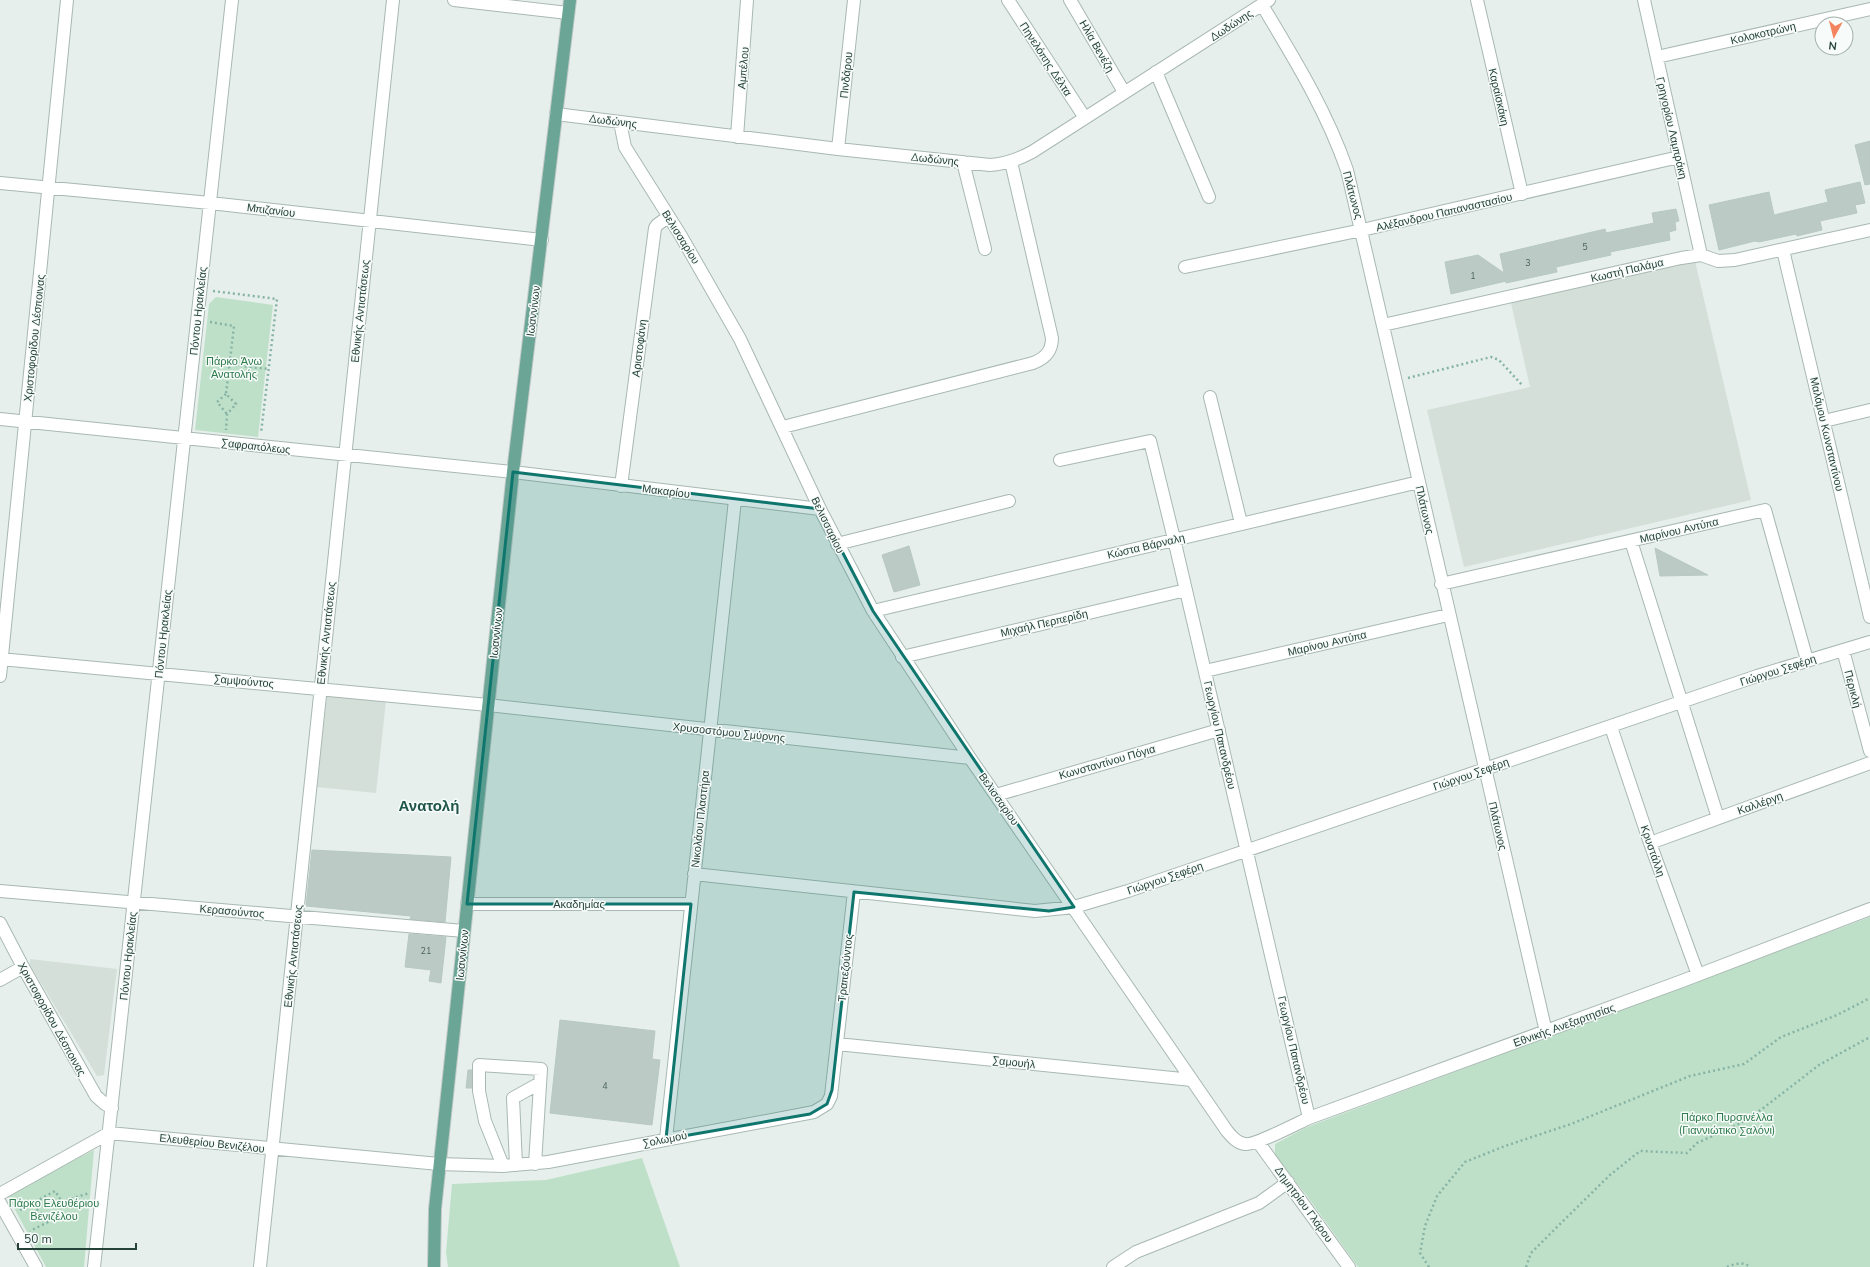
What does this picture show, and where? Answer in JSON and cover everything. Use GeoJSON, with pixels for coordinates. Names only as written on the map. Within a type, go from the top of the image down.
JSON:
{"type":"FeatureCollection","features":[{"type":"Feature","properties":{"kind":"main road","name":"Ιωαννίνων"},"geometry":{"type":"LineString","coordinates":[[434,1267],[435,1209],[439,1164],[513,472],[570,0]]}},
{"type":"Feature","properties":{"kind":"street","name":"Χριστοφορίδου Δέσποινας"},"geometry":{"type":"LineString","coordinates":[[0,676],[67,0]]}},
{"type":"Feature","properties":{"kind":"street","name":"Πόντου Ηρακλείας"},"geometry":{"type":"LineString","coordinates":[[94,1267],[232,0]]}},
{"type":"Feature","properties":{"kind":"street","name":"Εθνικής Αντιστάσεως"},"geometry":{"type":"LineString","coordinates":[[260,1267],[393,0]]}},
{"type":"Feature","properties":{"kind":"street"},"geometry":{"type":"LineString","coordinates":[[454,0],[568,13]]}},
{"type":"Feature","properties":{"kind":"street","name":"Αμπέλου"},"geometry":{"type":"LineString","coordinates":[[737,137],[747,0]]}},
{"type":"Feature","properties":{"kind":"street","name":"Πινδάρου"},"geometry":{"type":"LineString","coordinates":[[838,149],[854,0]]}},
{"type":"Feature","properties":{"kind":"street","name":"Πηνελόπης Δέλτα"},"geometry":{"type":"LineString","coordinates":[[1008,0],[1084,118]]}},
{"type":"Feature","properties":{"kind":"street","name":"Ηλία Βενέζη"},"geometry":{"type":"LineString","coordinates":[[1070,0],[1124,92]]}},
{"type":"Feature","properties":{"kind":"street","name":"Καραϊσκάκη"},"geometry":{"type":"LineString","coordinates":[[1477,0],[1522,194]]}},
{"type":"Feature","properties":{"kind":"street","name":"Γρηγορίου Λαμπράκη"},"geometry":{"type":"LineString","coordinates":[[1644,0],[1701,255]]}},
{"type":"Feature","properties":{"kind":"street","name":"Δωδώνης"},"geometry":{"type":"LineString","coordinates":[[556,114],[838,149],[990,165],[1011,162],[1032,152],[1266,3]]}},
{"type":"Feature","properties":{"kind":"street","name":"Πλάτωνος"},"geometry":{"type":"LineString","coordinates":[[1266,3],[1327,118],[1347,170],[1362,230],[1448,615],[1546,1032]]}},
{"type":"Feature","properties":{"kind":"street","name":"Κολοκοτρώνη"},"geometry":{"type":"LineString","coordinates":[[1657,57],[1870,9]]}},
{"type":"Feature","properties":{"kind":"street"},"geometry":{"type":"LineString","coordinates":[[1156,72],[1210,198]]}},
{"type":"Feature","properties":{"kind":"street","name":"Βελισσαρίου"},"geometry":{"type":"LineString","coordinates":[[620,122],[625,147],[681,236],[740,339],[837,544],[873,611],[970,758],[1234,1139],[1246,1145],[1258,1142]]}},
{"type":"Feature","properties":{"kind":"street","name":"Αλέξανδρου Παπαναστασίου"},"geometry":{"type":"LineString","coordinates":[[1185,267],[1362,230],[1679,157]]}},
{"type":"Feature","properties":{"kind":"street"},"geometry":{"type":"LineString","coordinates":[[963,162],[985,249]]}},
{"type":"Feature","properties":{"kind":"street"},"geometry":{"type":"LineString","coordinates":[[783,428],[1033,363],[1045,357],[1050,350],[1052,338],[1011,162]]}},
{"type":"Feature","properties":{"kind":"street","name":"Μπιζανίου"},"geometry":{"type":"LineString","coordinates":[[0,183],[210,203],[542,240]]}},
{"type":"Feature","properties":{"kind":"street","name":"Αριστοφάνη"},"geometry":{"type":"LineString","coordinates":[[621,486],[655,228],[668,217]]}},
{"type":"Feature","properties":{"kind":"street","name":"Κωστή Παλάμα"},"geometry":{"type":"LineString","coordinates":[[1383,325],[1681,258],[1701,255],[1724,262],[1870,230]]}},
{"type":"Feature","properties":{"kind":"street","name":"Μαλάμου Κωνσταντίνου"},"geometry":{"type":"LineString","coordinates":[[1783,250],[1870,618]]}},
{"type":"Feature","properties":{"kind":"street"},"geometry":{"type":"LineString","coordinates":[[1210,397],[1241,523]]}},
{"type":"Feature","properties":{"kind":"street"},"geometry":{"type":"LineString","coordinates":[[1824,421],[1870,410]]}},
{"type":"Feature","properties":{"kind":"street","name":"Σαφραπόλεως"},"geometry":{"type":"LineString","coordinates":[[0,419],[513,472]]}},
{"type":"Feature","properties":{"kind":"street","name":"Γεωργίου Παπανδρέου"},"geometry":{"type":"LineString","coordinates":[[1060,460],[1150,441],[1310,1118]]}},
{"type":"Feature","properties":{"kind":"street","name":"Μακαρίου"},"geometry":{"type":"LineString","coordinates":[[513,472],[735,500],[820,509]]}},
{"type":"Feature","properties":{"kind":"street","name":"Κώστα Βάρναλη"},"geometry":{"type":"LineString","coordinates":[[873,611],[1418,482]]}},
{"type":"Feature","properties":{"kind":"street","name":"Νικολάου Πλαστήρα"},"geometry":{"type":"LineString","coordinates":[[666,1139],[709,729],[735,500]]}},
{"type":"Feature","properties":{"kind":"street"},"geometry":{"type":"LineString","coordinates":[[837,544],[1009,501]]}},
{"type":"Feature","properties":{"kind":"street","name":"Μαρίνου Αντύπα"},"geometry":{"type":"LineString","coordinates":[[1441,584],[1765,510],[1807,660]]}},
{"type":"Feature","properties":{"kind":"street"},"geometry":{"type":"LineString","coordinates":[[1631,541],[1718,818]]}},
{"type":"Feature","properties":{"kind":"street","name":"Μιχαήλ Περπερίδη"},"geometry":{"type":"LineString","coordinates":[[902,656],[1186,590]]}},
{"type":"Feature","properties":{"kind":"street","name":"Μαρίνου Αντύπα"},"geometry":{"type":"LineString","coordinates":[[1205,671],[1448,615]]}},
{"type":"Feature","properties":{"kind":"street","name":"Γιώργου Σεφέρη"},"geometry":{"type":"LineString","coordinates":[[694,874],[1035,911],[1074,907],[1128,891],[1807,660],[1870,642]]}},
{"type":"Feature","properties":{"kind":"street","name":"Περικλή"},"geometry":{"type":"LineString","coordinates":[[1843,650],[1870,751]]}},
{"type":"Feature","properties":{"kind":"street","name":"Σαμψούντος"},"geometry":{"type":"LineString","coordinates":[[1,659],[321,688],[488,705]]}},
{"type":"Feature","properties":{"kind":"street","name":"Χρυσοστόμου Σμύρνης"},"geometry":{"type":"LineString","coordinates":[[488,705],[970,758]]}},
{"type":"Feature","properties":{"kind":"street","name":"Κρυστάλλη"},"geometry":{"type":"LineString","coordinates":[[1612,727],[1650,843],[1698,975]]}},
{"type":"Feature","properties":{"kind":"street","name":"Κωνσταντίνου Πόγια"},"geometry":{"type":"LineString","coordinates":[[996,794],[1219,730]]}},
{"type":"Feature","properties":{"kind":"street","name":"Καλλέργη"},"geometry":{"type":"LineString","coordinates":[[1650,843],[1870,763]]}},
{"type":"Feature","properties":{"kind":"street","name":"Κερασούντος"},"geometry":{"type":"LineString","coordinates":[[0,891],[464,931]]}},
{"type":"Feature","properties":{"kind":"street","name":"Τραπεζούντος"},"geometry":{"type":"LineString","coordinates":[[836,1044],[854,892]]}},
{"type":"Feature","properties":{"kind":"street","name":"Ακαδημίας"},"geometry":{"type":"LineString","coordinates":[[467,904],[691,904]]}},
{"type":"Feature","properties":{"kind":"street","name":"Εθνικής Ανεξαρτησίας"},"geometry":{"type":"LineString","coordinates":[[1258,1142],[1310,1118],[1546,1032],[1870,909]]}},
{"type":"Feature","properties":{"kind":"street","name":"Χριστοφορίδου Δέσποινας"},"geometry":{"type":"LineString","coordinates":[[0,923],[23,968],[96,1096],[112,1108]]}},
{"type":"Feature","properties":{"kind":"street"},"geometry":{"type":"LineString","coordinates":[[0,980],[23,968]]}},
{"type":"Feature","properties":{"kind":"street","name":"Σαμουήλ"},"geometry":{"type":"LineString","coordinates":[[836,1044],[1192,1080]]}},
{"type":"Feature","properties":{"kind":"street","name":"Σολωμού"},"geometry":{"type":"LineString","coordinates":[[439,1164],[503,1166],[535,1164],[810,1114],[821,1109],[827,1104],[831,1096],[836,1044]]}},
{"type":"Feature","properties":{"kind":"street"},"geometry":{"type":"LineString","coordinates":[[503,1166],[485,1121],[480,1091],[479,1065],[541,1069],[535,1164]]}},
{"type":"Feature","properties":{"kind":"street"},"geometry":{"type":"LineString","coordinates":[[516,1165],[513,1098],[540,1083]]}},
{"type":"Feature","properties":{"kind":"street"},"geometry":{"type":"LineString","coordinates":[[0,1194],[109,1133]]}},
{"type":"Feature","properties":{"kind":"street","name":"Ελευθερίου Βενιζέλου"},"geometry":{"type":"LineString","coordinates":[[109,1133],[439,1164]]}},
{"type":"Feature","properties":{"kind":"street","name":"Δημητρίου Γλάρου"},"geometry":{"type":"LineString","coordinates":[[1258,1142],[1349,1267]]}},
{"type":"Feature","properties":{"kind":"street"},"geometry":{"type":"LineString","coordinates":[[1113,1267],[1143,1249],[1259,1203],[1288,1182]]}},
{"type":"Feature","properties":{"kind":"street"},"geometry":{"type":"LineString","coordinates":[[0,1203],[36,1267]]}},
{"type":"Feature","properties":{"kind":"path"},"geometry":{"type":"LineString","coordinates":[[201,289],[277,299],[260,446]]}},
{"type":"Feature","properties":{"kind":"path"},"geometry":{"type":"LineString","coordinates":[[197,321],[234,326],[226,394],[217,402],[227,414]]}},
{"type":"Feature","properties":{"kind":"path"},"geometry":{"type":"LineString","coordinates":[[1396,382],[1491,357],[1499,360],[1523,386]]}},
{"type":"Feature","properties":{"kind":"path"},"geometry":{"type":"LineString","coordinates":[[193,361],[269,369]]}},
{"type":"Feature","properties":{"kind":"path"},"geometry":{"type":"LineString","coordinates":[[225,443],[227,414],[236,404],[226,394]]}},
{"type":"Feature","properties":{"kind":"path"},"geometry":{"type":"LineString","coordinates":[[1429,1267],[1420,1253],[1426,1226],[1437,1196],[1465,1162],[1505,1146],[1571,1124],[1690,1076],[1744,1064],[1781,1037],[1837,1015],[1870,998]]}},
{"type":"Feature","properties":{"kind":"path"},"geometry":{"type":"LineString","coordinates":[[1526,1267],[1531,1253],[1610,1175],[1640,1151],[1687,1153],[1697,1143],[1741,1122],[1757,1112],[1819,1065],[1870,1037]]}},
{"type":"Feature","properties":{"kind":"path"},"geometry":{"type":"LineString","coordinates":[[7,1217],[55,1191],[62,1202],[103,1188]]}},
{"type":"Feature","properties":{"kind":"path"},"geometry":{"type":"LineString","coordinates":[[29,1232],[50,1221],[31,1204]]}},
{"type":"Feature","properties":{"kind":"path"},"geometry":{"type":"LineString","coordinates":[[1727,1267],[1735,1264],[1746,1264],[1750,1267]]}},
{"type":"Feature","properties":{"kind":"highlighted area"},"geometry":{"type":"Polygon","coordinates":[[[513,472],[820,509],[873,611],[1074,907],[1049,911],[854,892],[832,1090],[827,1104],[810,1114],[666,1139],[691,904],[467,904],[513,472]]]}},
{"type":"Feature","properties":{"kind":"shaded area"},"geometry":{"type":"Polygon","coordinates":[[[1695,261],[1751,500],[1464,567],[1427,410],[1530,387],[1511,303],[1695,261]]]}},
{"type":"Feature","properties":{"kind":"shaded area"},"geometry":{"type":"Polygon","coordinates":[[[327,695],[386,701],[376,793],[317,787],[327,695]]]}},
{"type":"Feature","properties":{"kind":"shaded area"},"geometry":{"type":"Polygon","coordinates":[[[30,959],[117,969],[104,1075],[97,1076],[30,965],[30,959]]]}},
{"type":"Feature","properties":{"kind":"green space","name":"Πάρκο Άνω Ανατολής"},"geometry":{"type":"Polygon","coordinates":[[[216,297],[273,305],[258,437],[195,430],[209,304],[216,297]]]}},
{"type":"Feature","properties":{"kind":"green space","name":"Πάρκο Πυρσινέλλα (Γιαννιώτικο Σαλόνι)"},"geometry":{"type":"Polygon","coordinates":[[[1870,917],[1870,1267],[1358,1267],[1307,1196],[1275,1155],[1275,1144],[1307,1127],[1870,917]]]}},
{"type":"Feature","properties":{"kind":"green space","name":"Πάρκο Ελευθέριου Βενιζέλου"},"geometry":{"type":"Polygon","coordinates":[[[94,1150],[84,1267],[46,1267],[7,1195],[94,1150]]]}},
{"type":"Feature","properties":{"kind":"green space"},"geometry":{"type":"Polygon","coordinates":[[[642,1158],[680,1267],[448,1267],[446,1252],[452,1184],[546,1180],[642,1158]]]}},
{"type":"Feature","properties":{"kind":"building"},"geometry":{"type":"Polygon","coordinates":[[[1870,141],[1870,184],[1865,185],[1855,145],[1870,141]]]}},
{"type":"Feature","properties":{"kind":"building"},"geometry":{"type":"Polygon","coordinates":[[[1860,182],[1865,203],[1855,205],[1857,213],[1820,221],[1822,230],[1797,236],[1796,234],[1759,242],[1755,241],[1719,250],[1709,205],[1769,192],[1774,215],[1828,202],[1825,190],[1860,182]]]}},
{"type":"Feature","properties":{"kind":"building"},"geometry":{"type":"Polygon","coordinates":[[[1676,209],[1679,221],[1675,222],[1676,230],[1669,232],[1670,240],[1610,252],[1611,255],[1556,267],[1557,272],[1506,283],[1506,281],[1451,294],[1445,262],[1478,255],[1504,273],[1500,254],[1605,229],[1606,233],[1654,223],[1652,213],[1676,209]]]}},
{"type":"Feature","properties":{"kind":"building"},"geometry":{"type":"Polygon","coordinates":[[[909,546],[920,585],[894,592],[882,555],[909,546]]]}},
{"type":"Feature","properties":{"kind":"building"},"geometry":{"type":"Polygon","coordinates":[[[1655,548],[1708,575],[1660,576],[1655,548]]]}},
{"type":"Feature","properties":{"kind":"building"},"geometry":{"type":"Polygon","coordinates":[[[312,850],[451,857],[445,922],[410,919],[411,916],[306,906],[312,850]]]}},
{"type":"Feature","properties":{"kind":"building"},"geometry":{"type":"Polygon","coordinates":[[[409,934],[446,937],[441,983],[429,981],[431,970],[405,967],[409,934]]]}},
{"type":"Feature","properties":{"kind":"building"},"geometry":{"type":"Polygon","coordinates":[[[560,1020],[655,1031],[652,1059],[660,1060],[652,1125],[550,1113],[560,1020]]]}},
{"type":"Feature","properties":{"kind":"building"},"geometry":{"type":"Polygon","coordinates":[[[468,1070],[472,1070],[472,1088],[466,1088],[468,1070]]]}},
{"type":"Feature","properties":{"kind":"district","name":"Ανατολή"},"geometry":{"type":"Point","coordinates":[429,806]}}]}
